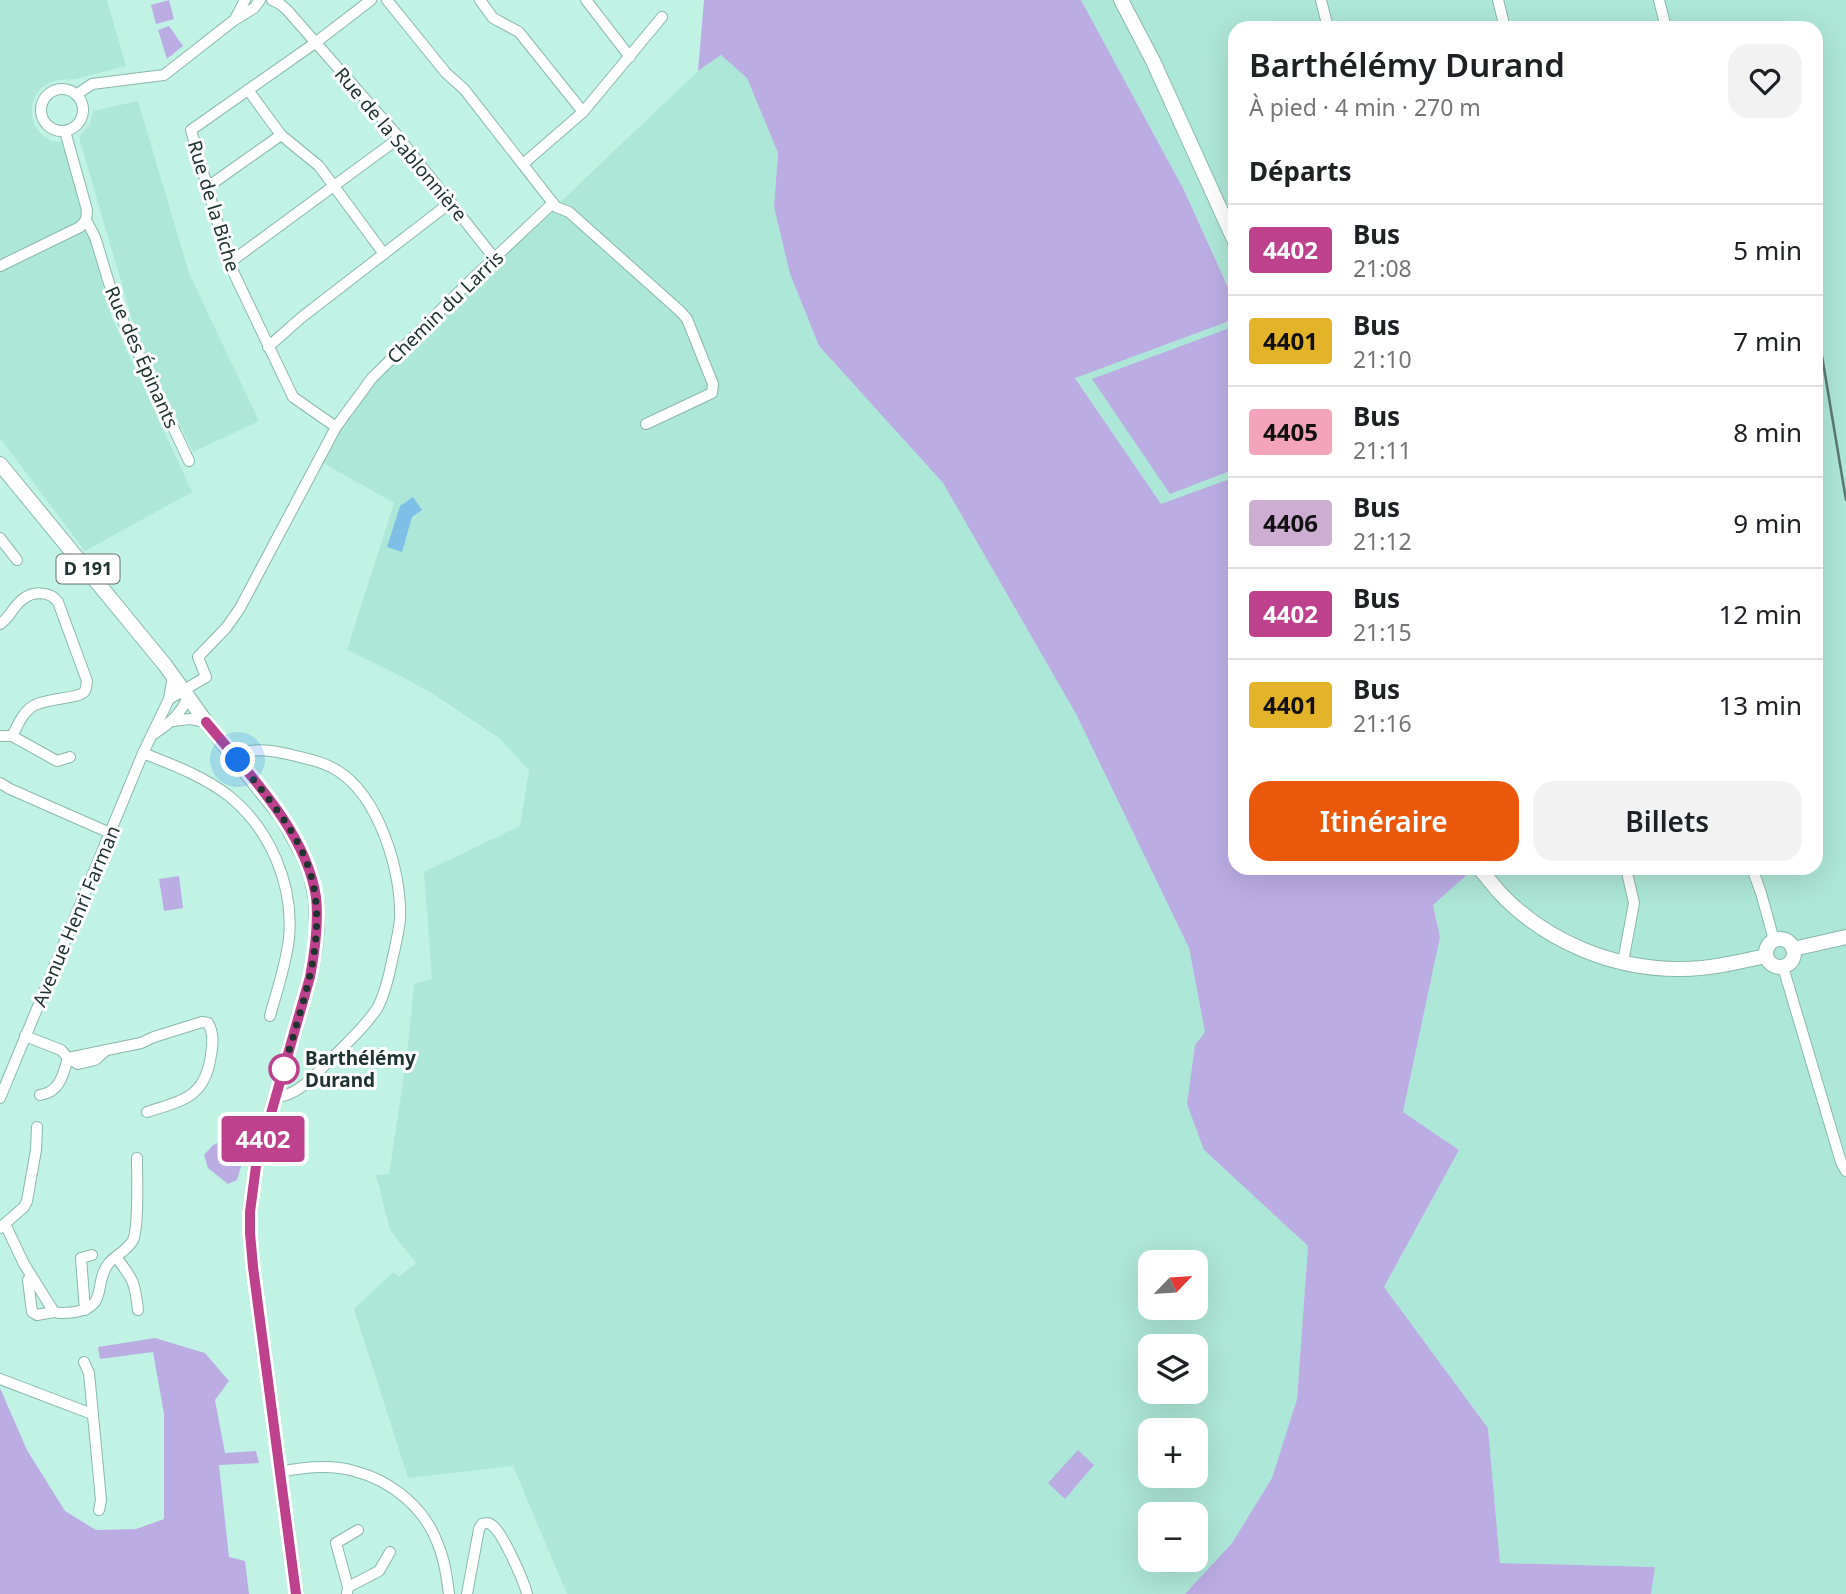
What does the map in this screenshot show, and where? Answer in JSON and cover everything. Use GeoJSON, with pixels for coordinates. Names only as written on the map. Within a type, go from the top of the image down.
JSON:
{"type":"FeatureCollection","features":[{"type":"Feature","properties":{"kind":"main road"},"geometry":{"type":"LineString","coordinates":[[1121,0],[1153,61],[1228,227]]}},
{"type":"Feature","properties":{"kind":"main road","name":"D 191"},"geometry":{"type":"LineString","coordinates":[[0,464],[113,600],[238,760],[288,827],[311,876],[316,899],[315,948],[310,977],[256,1166],[251,1191],[250,1233],[296,1594]]}},
{"type":"Feature","properties":{"kind":"main road"},"geometry":{"type":"LineString","coordinates":[[1485,875],[1518,910],[1549,932],[1600,956],[1651,967],[1682,969],[1713,967],[1766,956]]}},
{"type":"Feature","properties":{"kind":"main road"},"geometry":{"type":"LineString","coordinates":[[1793,949],[1846,937]]}},
{"type":"Feature","properties":{"kind":"main road"},"geometry":{"type":"LineString","coordinates":[[1774,940],[1787,941],[1793,949],[1791,961],[1783,967],[1774,966],[1766,956],[1767,948],[1774,940]]}},
{"type":"Feature","properties":{"kind":"street"},"geometry":{"type":"LineString","coordinates":[[233,21],[245,0]]}},
{"type":"Feature","properties":{"kind":"street"},"geometry":{"type":"LineString","coordinates":[[76,95],[92,84],[163,75],[246,14],[260,0]]}},
{"type":"Feature","properties":{"kind":"street"},"geometry":{"type":"LineString","coordinates":[[271,0],[281,4],[305,32]]}},
{"type":"Feature","properties":{"kind":"street"},"geometry":{"type":"LineString","coordinates":[[287,0],[305,32]]}},
{"type":"Feature","properties":{"kind":"street","name":"Rue de la Biche"},"geometry":{"type":"LineString","coordinates":[[336,427],[293,397],[268,347],[229,263],[191,130],[371,0]]}},
{"type":"Feature","properties":{"kind":"street"},"geometry":{"type":"LineString","coordinates":[[387,0],[446,73],[464,89],[556,207],[569,212],[687,319],[713,384],[712,393],[646,424]]}},
{"type":"Feature","properties":{"kind":"street"},"geometry":{"type":"LineString","coordinates":[[480,0],[493,18],[519,32],[583,111]]}},
{"type":"Feature","properties":{"kind":"street"},"geometry":{"type":"LineString","coordinates":[[586,0],[631,57]]}},
{"type":"Feature","properties":{"kind":"street"},"geometry":{"type":"LineString","coordinates":[[1321,0],[1326,21]]}},
{"type":"Feature","properties":{"kind":"street"},"geometry":{"type":"LineString","coordinates":[[1497,0],[1503,21]]}},
{"type":"Feature","properties":{"kind":"street"},"geometry":{"type":"LineString","coordinates":[[1659,0],[1664,21]]}},
{"type":"Feature","properties":{"kind":"street"},"geometry":{"type":"LineString","coordinates":[[523,164],[583,111],[662,18]]}},
{"type":"Feature","properties":{"kind":"street","name":"Rue de la Sablonnière"},"geometry":{"type":"LineString","coordinates":[[305,32],[399,138],[495,259]]}},
{"type":"Feature","properties":{"kind":"street"},"geometry":{"type":"LineString","coordinates":[[60,90],[76,95],[83,107],[81,120],[65,131],[58,131],[46,124],[41,111],[49,94],[60,90]]}},
{"type":"Feature","properties":{"kind":"street"},"geometry":{"type":"LineString","coordinates":[[248,90],[281,135],[319,166],[384,254]]}},
{"type":"Feature","properties":{"kind":"street","name":"Rue des Épinants"},"geometry":{"type":"LineString","coordinates":[[65,131],[88,210],[86,220],[95,237],[116,306],[188,461]]}},
{"type":"Feature","properties":{"kind":"street"},"geometry":{"type":"LineString","coordinates":[[206,188],[281,135]]}},
{"type":"Feature","properties":{"kind":"street"},"geometry":{"type":"LineString","coordinates":[[229,263],[399,138]]}},
{"type":"Feature","properties":{"kind":"street"},"geometry":{"type":"LineString","coordinates":[[268,347],[302,317],[451,202]]}},
{"type":"Feature","properties":{"kind":"street","name":"Chemin du Larris"},"geometry":{"type":"LineString","coordinates":[[185,694],[206,677],[198,657],[226,628],[240,608],[336,427],[377,373],[553,203]]}},
{"type":"Feature","properties":{"kind":"street"},"geometry":{"type":"LineString","coordinates":[[0,266],[80,227],[86,220]]}},
{"type":"Feature","properties":{"kind":"street"},"geometry":{"type":"LineString","coordinates":[[0,538],[18,560]]}},
{"type":"Feature","properties":{"kind":"street"},"geometry":{"type":"LineString","coordinates":[[0,624],[24,598],[46,593],[54,596],[58,602],[87,681],[86,689],[79,695],[36,704],[26,710],[6,736],[57,761],[69,757]]}},
{"type":"Feature","properties":{"kind":"street","name":"Avenue Henri Farman"},"geometry":{"type":"LineString","coordinates":[[0,1098],[143,753],[169,699],[173,676]]}},
{"type":"Feature","properties":{"kind":"street"},"geometry":{"type":"LineString","coordinates":[[169,699],[185,694]]}},
{"type":"Feature","properties":{"kind":"street","name":"Avenue Henri Farman"},"geometry":{"type":"LineString","coordinates":[[153,734],[173,721],[181,711],[185,694]]}},
{"type":"Feature","properties":{"kind":"street"},"geometry":{"type":"LineString","coordinates":[[173,721],[190,719],[206,722]]}},
{"type":"Feature","properties":{"kind":"street"},"geometry":{"type":"LineString","coordinates":[[250,751],[279,752],[317,761],[338,771],[353,783],[368,802],[390,846],[397,881],[400,918],[389,975],[377,1007],[303,1086],[286,1096],[276,1097]]}},
{"type":"Feature","properties":{"kind":"street"},"geometry":{"type":"LineString","coordinates":[[143,753],[190,772],[228,796],[255,824],[278,864],[285,885],[289,937],[270,1016]]}},
{"type":"Feature","properties":{"kind":"street"},"geometry":{"type":"LineString","coordinates":[[0,783],[110,833]]}},
{"type":"Feature","properties":{"kind":"street"},"geometry":{"type":"LineString","coordinates":[[1623,962],[1634,903],[1628,875]]}},
{"type":"Feature","properties":{"kind":"street"},"geometry":{"type":"LineString","coordinates":[[1755,875],[1774,940]]}},
{"type":"Feature","properties":{"kind":"street"},"geometry":{"type":"LineString","coordinates":[[1783,967],[1841,1163],[1846,1171]]}},
{"type":"Feature","properties":{"kind":"street"},"geometry":{"type":"LineString","coordinates":[[25,1036],[61,1051],[78,1064],[95,1060],[104,1052],[141,1043],[202,1022],[208,1023],[213,1035],[210,1063],[198,1091],[187,1098],[147,1112]]}},
{"type":"Feature","properties":{"kind":"street"},"geometry":{"type":"LineString","coordinates":[[40,1095],[55,1089],[61,1081],[68,1058]]}},
{"type":"Feature","properties":{"kind":"street"},"geometry":{"type":"LineString","coordinates":[[37,1127],[27,1202],[2,1226],[54,1312]]}},
{"type":"Feature","properties":{"kind":"street"},"geometry":{"type":"LineString","coordinates":[[31,1276],[28,1280],[32,1312],[37,1315],[85,1310],[93,1305],[99,1298],[104,1271],[133,1240],[136,1227],[137,1158]]}},
{"type":"Feature","properties":{"kind":"street"},"geometry":{"type":"LineString","coordinates":[[85,1310],[81,1258],[92,1255]]}},
{"type":"Feature","properties":{"kind":"street"},"geometry":{"type":"LineString","coordinates":[[116,1257],[136,1287],[138,1310]]}},
{"type":"Feature","properties":{"kind":"street"},"geometry":{"type":"LineString","coordinates":[[84,1362],[89,1373],[101,1500],[99,1510]]}},
{"type":"Feature","properties":{"kind":"street"},"geometry":{"type":"LineString","coordinates":[[0,1379],[92,1414]]}},
{"type":"Feature","properties":{"kind":"street"},"geometry":{"type":"LineString","coordinates":[[280,1472],[304,1467],[354,1470],[402,1495],[429,1525],[439,1545],[449,1594]]}},
{"type":"Feature","properties":{"kind":"street"},"geometry":{"type":"LineString","coordinates":[[467,1594],[479,1529],[482,1524],[488,1523],[494,1526],[514,1562],[527,1594]]}},
{"type":"Feature","properties":{"kind":"street"},"geometry":{"type":"LineString","coordinates":[[358,1530],[336,1543],[347,1591],[379,1571],[390,1552]]}},
{"type":"Feature","properties":{"kind":"shaded area"},"geometry":{"type":"Polygon","coordinates":[[[0,0],[107,0],[126,66],[49,83],[36,95],[32,116],[36,128],[43,136],[52,141],[64,142],[112,318],[192,492],[85,551],[0,438],[0,0]]]}},
{"type":"Feature","properties":{"kind":"shaded area"},"geometry":{"type":"Polygon","coordinates":[[[169,0],[174,19],[156,24],[151,5],[169,0]]]}},
{"type":"Feature","properties":{"kind":"shaded area"},"geometry":{"type":"Polygon","coordinates":[[[704,0],[1081,0],[1184,190],[1228,287],[1228,322],[1075,378],[1161,504],[1228,480],[1228,875],[1467,875],[1433,905],[1440,937],[1403,1112],[1459,1150],[1384,1287],[1488,1428],[1500,1563],[1655,1567],[1651,1594],[1185,1594],[1232,1543],[1272,1478],[1297,1399],[1308,1246],[1204,1150],[1187,1104],[1195,1045],[1205,1032],[1189,948],[1076,714],[943,483],[819,346],[790,274],[774,207],[778,153],[747,78],[721,55],[698,71],[704,0]]]}},
{"type":"Feature","properties":{"kind":"shaded area"},"geometry":{"type":"Polygon","coordinates":[[[1081,0],[1846,0],[1846,1594],[1651,1594],[1654,1567],[1500,1563],[1488,1428],[1384,1287],[1459,1150],[1403,1112],[1440,937],[1433,905],[1467,875],[1823,875],[1823,21],[1228,21],[1228,287],[1184,190],[1081,0]]]}},
{"type":"Feature","properties":{"kind":"shaded area"},"geometry":{"type":"Polygon","coordinates":[[[169,26],[183,46],[167,59],[158,30],[169,26]]]}},
{"type":"Feature","properties":{"kind":"shaded area"},"geometry":{"type":"Polygon","coordinates":[[[721,55],[747,78],[778,153],[774,207],[790,274],[819,346],[943,483],[1076,714],[1189,948],[1205,1032],[1204,1150],[1308,1246],[1297,1399],[1272,1478],[1232,1543],[1208,1569],[1208,1502],[1138,1502],[1138,1572],[1205,1572],[1185,1594],[567,1594],[513,1466],[408,1478],[354,1309],[393,1272],[399,1277],[416,1263],[390,1230],[376,1175],[389,1174],[407,1056],[414,984],[432,979],[424,872],[520,826],[529,770],[499,738],[432,693],[347,650],[394,503],[323,463],[343,426],[379,377],[698,71],[721,55]]]}},
{"type":"Feature","properties":{"kind":"shaded area"},"geometry":{"type":"Polygon","coordinates":[[[138,101],[189,273],[259,421],[193,452],[136,333],[79,137],[90,124],[93,111],[138,101]]]}},
{"type":"Feature","properties":{"kind":"shaded area"},"geometry":{"type":"Polygon","coordinates":[[[1228,322],[1228,480],[1161,505],[1075,377],[1228,322]]]}},
{"type":"Feature","properties":{"kind":"shaded area"},"geometry":{"type":"Polygon","coordinates":[[[1228,329],[1228,472],[1170,494],[1092,379],[1228,329]]]}},
{"type":"Feature","properties":{"kind":"shaded area"},"geometry":{"type":"Polygon","coordinates":[[[179,876],[183,908],[164,911],[159,879],[179,876]]]}},
{"type":"Feature","properties":{"kind":"shaded area"},"geometry":{"type":"Polygon","coordinates":[[[220,1142],[235,1142],[246,1150],[237,1180],[228,1184],[208,1168],[204,1155],[220,1142]]]}},
{"type":"Feature","properties":{"kind":"shaded area"},"geometry":{"type":"Polygon","coordinates":[[[155,1338],[205,1353],[229,1381],[215,1400],[225,1453],[256,1451],[259,1463],[219,1465],[229,1557],[245,1561],[249,1594],[0,1594],[0,1388],[27,1450],[65,1511],[96,1530],[136,1529],[164,1519],[164,1414],[153,1352],[100,1359],[98,1347],[155,1338]]]}},
{"type":"Feature","properties":{"kind":"shaded area"},"geometry":{"type":"Polygon","coordinates":[[[1078,1450],[1094,1465],[1065,1499],[1048,1483],[1078,1450]]]}},
{"type":"Feature","properties":{"kind":"water"},"geometry":{"type":"Polygon","coordinates":[[[413,497],[422,510],[412,517],[402,552],[387,547],[400,506],[413,497]]]}},
{"type":"Feature","properties":{"kind":"railway"},"geometry":{"type":"LineString","coordinates":[[1823,362],[1846,500]]}},
{"type":"Feature","properties":{"kind":"bus line","name":"4402"},"geometry":{"type":"LineString","coordinates":[[206,722],[282,817],[294,836],[311,876],[316,899],[317,927],[310,977],[256,1166],[250,1212],[253,1267],[296,1594]]}},
{"type":"Feature","properties":{"kind":"place","name":"Barthélémy Durand"},"geometry":{"type":"Point","coordinates":[284,1069]}},
{"type":"Feature","properties":{"kind":"route"},"geometry":{"type":"LineString","coordinates":[[238,760],[294,836],[311,876],[316,899],[317,927],[310,977],[284,1069]]}}]}
